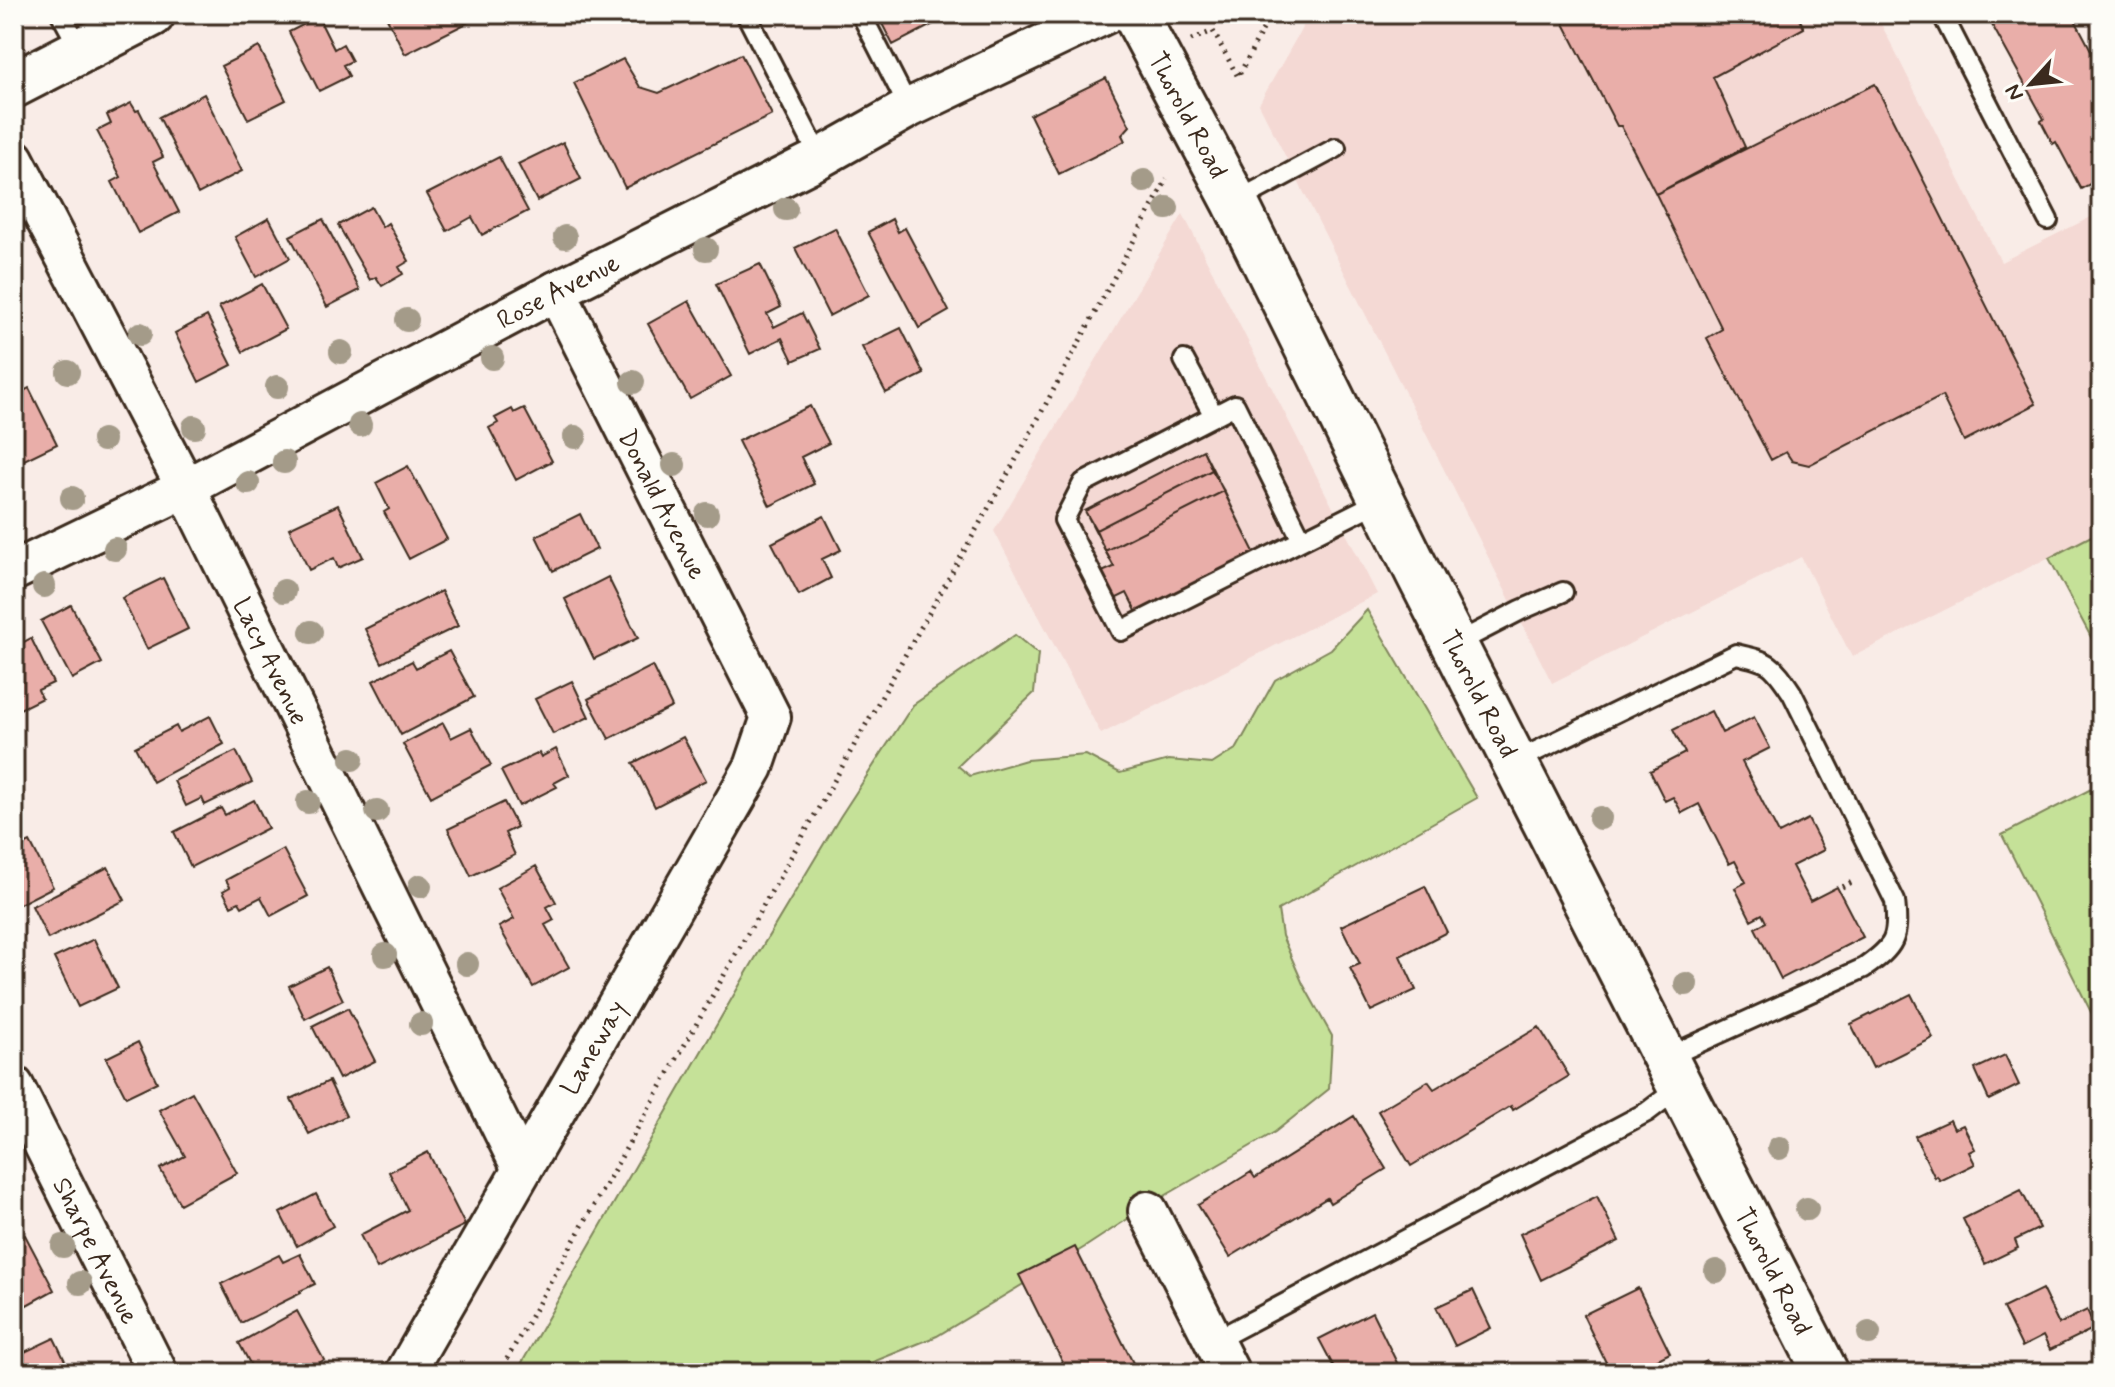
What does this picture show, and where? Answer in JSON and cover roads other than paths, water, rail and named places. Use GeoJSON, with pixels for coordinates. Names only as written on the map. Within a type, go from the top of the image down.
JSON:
{"type":"FeatureCollection","features":[{"type":"Feature","properties":{"kind":"street"},"geometry":{"type":"LineString","coordinates":[[14,85],[71,32],[152,14]]}},
{"type":"Feature","properties":{"kind":"street","name":"Rose Avenue"},"geometry":{"type":"LineString","coordinates":[[14,571],[186,488],[556,291],[820,158],[909,108],[1106,14]]}},
{"type":"Feature","properties":{"kind":"street","name":"Thorold Road"},"geometry":{"type":"LineString","coordinates":[[1135,14],[1235,202],[1382,500],[1826,1373]]}},
{"type":"Feature","properties":{"kind":"street","name":"Lacy Avenue"},"geometry":{"type":"LineString","coordinates":[[14,159],[186,488],[522,1169]]}},
{"type":"Feature","properties":{"kind":"street","name":"Donald Avenue"},"geometry":{"type":"LineString","coordinates":[[556,291],[771,717]]}},
{"type":"Feature","properties":{"kind":"street","name":"Laneway"},"geometry":{"type":"LineString","coordinates":[[405,1373],[754,767],[771,717]]}},
{"type":"Feature","properties":{"kind":"street","name":"Sharpe Avenue"},"geometry":{"type":"LineString","coordinates":[[14,1086],[158,1373]]}},
{"type":"Feature","properties":{"kind":"street"},"geometry":{"type":"LineString","coordinates":[[1148,1211],[1222,1357]]}},
{"type":"Feature","properties":{"kind":"lane"},"geometry":{"type":"LineString","coordinates":[[746,14],[820,158]]}},
{"type":"Feature","properties":{"kind":"lane"},"geometry":{"type":"LineString","coordinates":[[861,14],[909,108]]}},
{"type":"Feature","properties":{"kind":"lane"},"geometry":{"type":"LineString","coordinates":[[1942,14],[2048,220]]}},
{"type":"Feature","properties":{"kind":"lane"},"geometry":{"type":"LineString","coordinates":[[1235,202],[1336,148]]}},
{"type":"Feature","properties":{"kind":"lane"},"geometry":{"type":"LineString","coordinates":[[1184,360],[1214,416]]}},
{"type":"Feature","properties":{"kind":"lane"},"geometry":{"type":"LineString","coordinates":[[1302,540],[1235,405],[1083,483],[1064,520],[1121,631],[1382,500]]}},
{"type":"Feature","properties":{"kind":"lane"},"geometry":{"type":"LineString","coordinates":[[1455,644],[1563,592]]}},
{"type":"Feature","properties":{"kind":"lane"},"geometry":{"type":"LineString","coordinates":[[1222,1357],[1647,1112],[1672,1072],[1748,1018],[1864,968],[1889,950],[1897,924],[1895,901],[1792,693],[1774,667],[1762,660],[1736,654],[1516,761]]}}]}
